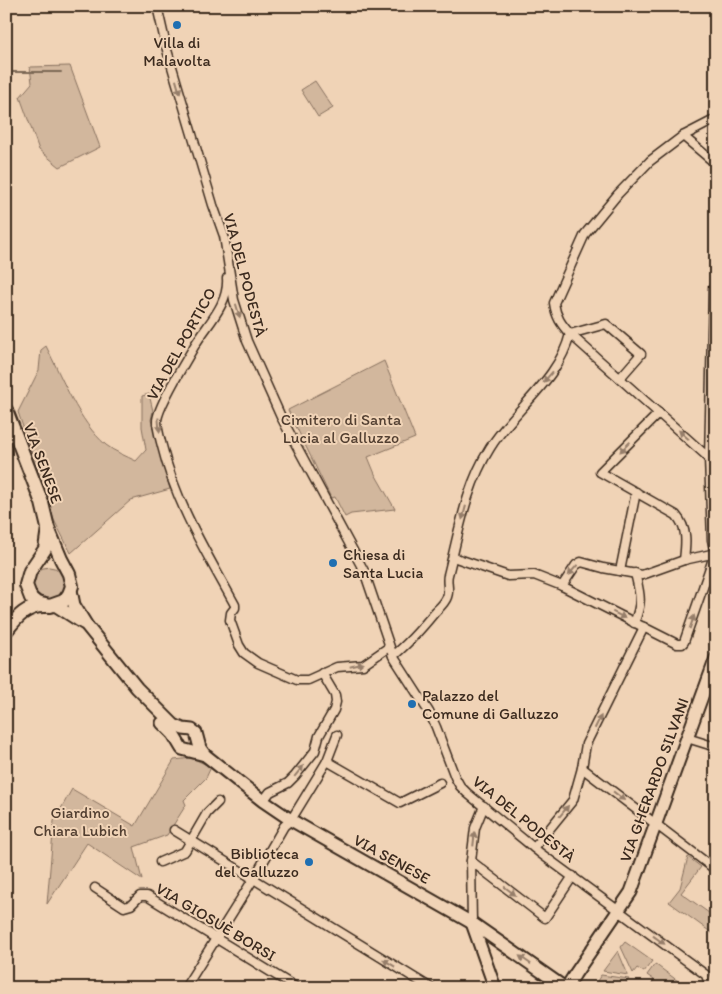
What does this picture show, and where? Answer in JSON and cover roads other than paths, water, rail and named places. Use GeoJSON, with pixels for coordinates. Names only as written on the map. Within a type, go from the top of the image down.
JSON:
{"type":"FeatureCollection","features":[{"type":"Feature","properties":{"kind":"main road","name":"VIA SENESE"},"geometry":{"type":"LineString","coordinates":[[6,410],[44,509],[48,528],[72,580],[71,590],[74,605],[115,672],[131,692],[169,729],[177,739],[180,747],[205,755]]}},
{"type":"Feature","properties":{"kind":"main road","name":"VIA SENESE"},"geometry":{"type":"LineString","coordinates":[[48,528],[45,549],[29,574],[26,585],[32,598],[37,603],[50,606],[89,628],[137,688],[174,725],[196,733],[205,755],[262,801],[290,820],[472,923],[565,988]]}},
{"type":"Feature","properties":{"kind":"main road"},"geometry":{"type":"LineString","coordinates":[[16,619],[29,574],[41,562],[51,561],[60,564],[67,570]]}},
{"type":"Feature","properties":{"kind":"main road"},"geometry":{"type":"LineString","coordinates":[[6,631],[28,609],[50,606],[64,600],[71,590]]}},
{"type":"Feature","properties":{"kind":"main road","name":"VIA GHERARDO SILVANI"},"geometry":{"type":"LineString","coordinates":[[570,988],[570,982],[575,974],[631,892],[716,658]]}},
{"type":"Feature","properties":{"kind":"main road"},"geometry":{"type":"LineString","coordinates":[[177,739],[179,734],[186,730]]}},
{"type":"Feature","properties":{"kind":"main road"},"geometry":{"type":"LineString","coordinates":[[189,751],[194,749],[199,743]]}},
{"type":"Feature","properties":{"kind":"main road"},"geometry":{"type":"LineString","coordinates":[[472,923],[491,986]]}},
{"type":"Feature","properties":{"kind":"street","name":"VIA DEL PODESTÀ"},"geometry":{"type":"LineString","coordinates":[[157,6],[181,97],[224,236],[234,300],[247,341],[281,417],[364,571],[393,656],[415,688],[436,727],[460,786],[534,848],[706,975],[709,984],[707,988]]}},
{"type":"Feature","properties":{"kind":"street"},"geometry":{"type":"LineString","coordinates":[[709,458],[570,334],[559,321],[555,313],[554,303],[585,234],[640,170],[683,136],[716,119]]}},
{"type":"Feature","properties":{"kind":"street"},"geometry":{"type":"LineString","coordinates":[[683,136],[716,164]]}},
{"type":"Feature","properties":{"kind":"street","name":"VIA DEL PORTICO"},"geometry":{"type":"LineString","coordinates":[[228,255],[226,267],[227,288],[223,304],[200,337],[180,372],[157,420],[164,454],[180,501],[200,542],[236,605],[231,612],[230,620],[240,645],[244,653],[258,663],[297,680],[308,680],[337,667],[363,665],[389,647]]}},
{"type":"Feature","properties":{"kind":"street"},"geometry":{"type":"LineString","coordinates":[[453,557],[508,576],[534,575],[562,586],[677,644],[680,645],[684,642],[716,553],[712,540],[709,458],[714,326],[713,288],[716,284]]}},
{"type":"Feature","properties":{"kind":"street"},"geometry":{"type":"LineString","coordinates":[[570,334],[606,324],[641,354],[620,378]]}},
{"type":"Feature","properties":{"kind":"street"},"geometry":{"type":"LineString","coordinates":[[393,656],[410,642],[447,597],[447,577],[464,512],[480,467],[490,448],[505,427],[554,370],[567,348],[570,334]]}},
{"type":"Feature","properties":{"kind":"street"},"geometry":{"type":"LineString","coordinates":[[659,413],[600,472],[676,515],[684,526],[687,540],[684,560]]}},
{"type":"Feature","properties":{"kind":"street"},"geometry":{"type":"LineString","coordinates":[[620,571],[636,492]]}},
{"type":"Feature","properties":{"kind":"street"},"geometry":{"type":"LineString","coordinates":[[562,586],[580,562],[642,575],[684,560],[716,553]]}},
{"type":"Feature","properties":{"kind":"street"},"geometry":{"type":"LineString","coordinates":[[634,623],[640,609],[641,600],[635,574]]}},
{"type":"Feature","properties":{"kind":"street"},"geometry":{"type":"LineString","coordinates":[[534,848],[573,800],[582,768],[586,744],[644,628]]}},
{"type":"Feature","properties":{"kind":"street"},"geometry":{"type":"LineString","coordinates":[[262,801],[270,792],[288,783],[315,751],[319,736],[334,710],[336,702],[335,695],[322,673]]}},
{"type":"Feature","properties":{"kind":"street"},"geometry":{"type":"LineString","coordinates":[[185,988],[254,878],[284,826],[290,820],[327,761],[337,735]]}},
{"type":"Feature","properties":{"kind":"street"},"geometry":{"type":"LineString","coordinates":[[687,738],[716,747]]}},
{"type":"Feature","properties":{"kind":"street"},"geometry":{"type":"LineString","coordinates":[[327,761],[400,803],[440,783]]}},
{"type":"Feature","properties":{"kind":"street"},"geometry":{"type":"LineString","coordinates":[[582,768],[716,870]]}},
{"type":"Feature","properties":{"kind":"street"},"geometry":{"type":"LineString","coordinates":[[160,862],[185,852],[207,813],[218,802]]}},
{"type":"Feature","properties":{"kind":"street"},"geometry":{"type":"LineString","coordinates":[[472,923],[471,861],[475,828],[484,806]]}},
{"type":"Feature","properties":{"kind":"street"},"geometry":{"type":"LineString","coordinates":[[174,830],[431,988]]}},
{"type":"Feature","properties":{"kind":"street"},"geometry":{"type":"LineString","coordinates":[[471,861],[545,918],[574,876]]}},
{"type":"Feature","properties":{"kind":"street","name":"VIA GIOSUÈ BORSI"},"geometry":{"type":"LineString","coordinates":[[95,888],[124,906],[131,905],[140,896],[147,896],[297,988]]}},
{"type":"Feature","properties":{"kind":"waterway"},"geometry":{"type":"LineString","coordinates":[[6,72],[61,72]]}},
{"type":"Feature","properties":{"kind":"place","name":"Villa di Malavolta"},"geometry":{"type":"Point","coordinates":[177,25]}},
{"type":"Feature","properties":{"kind":"place","name":"Chiesa di Santa Lucia"},"geometry":{"type":"Point","coordinates":[333,563]}},
{"type":"Feature","properties":{"kind":"place","name":"Palazzo del Comune di Galluzzo"},"geometry":{"type":"Point","coordinates":[412,704]}},
{"type":"Feature","properties":{"kind":"place","name":"Biblioteca del Galluzzo"},"geometry":{"type":"Point","coordinates":[309,862]}},
{"type":"Feature","properties":{"kind":"park label","name":"Cimitero di Santa Lucia al Galluzzo"},"geometry":{"type":"Point","coordinates":[341,428]}},
{"type":"Feature","properties":{"kind":"park label","name":"Giardino Chiara Lubich"},"geometry":{"type":"Point","coordinates":[80,821]}}]}
